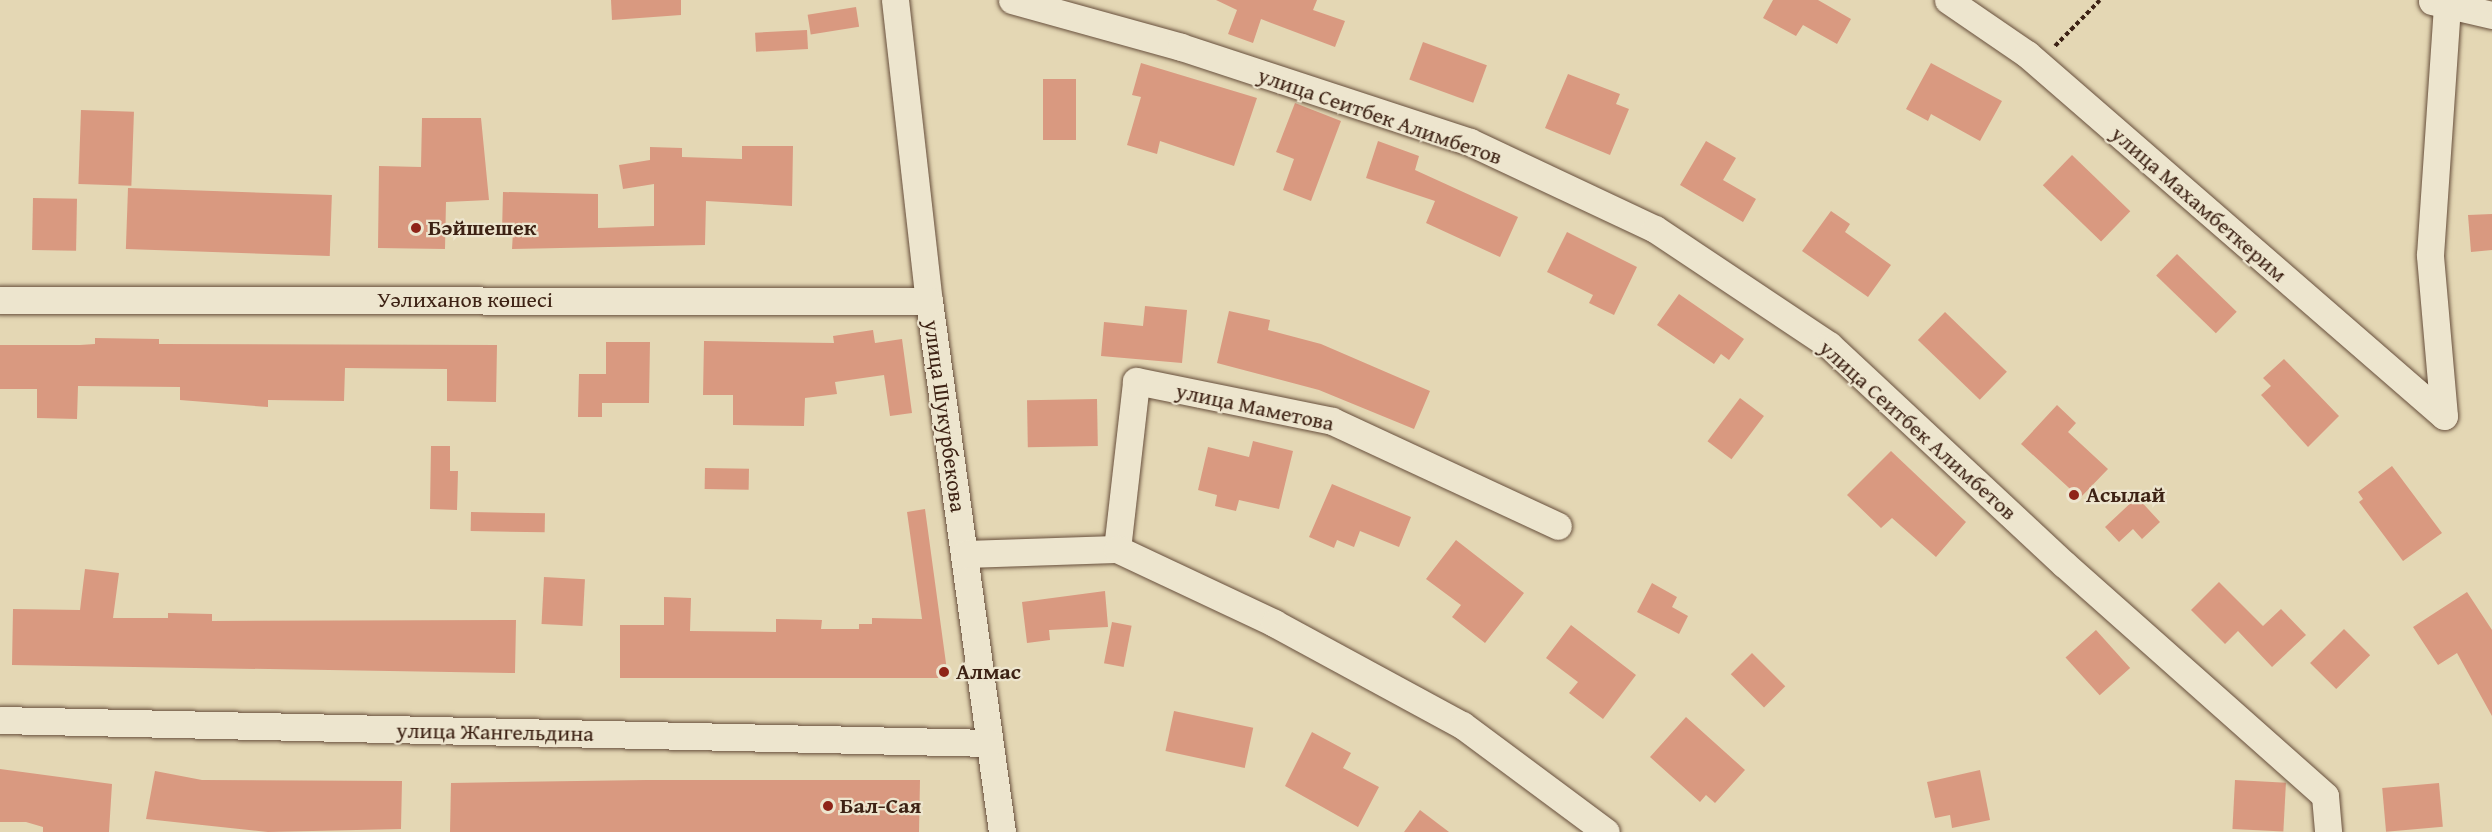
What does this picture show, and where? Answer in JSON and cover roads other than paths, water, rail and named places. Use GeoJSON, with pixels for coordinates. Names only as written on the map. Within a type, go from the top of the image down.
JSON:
{"type":"FeatureCollection","features":[{"type":"Feature","properties":{"kind":"street","name":"улица Шукурбекова"},"geometry":{"type":"LineString","coordinates":[[896,0],[929,301],[1002,832]]}},
{"type":"Feature","properties":{"kind":"street","name":"улица Сеитбек Алимбетов"},"geometry":{"type":"LineString","coordinates":[[1012,0],[1181,47],[1470,142],[1655,229],[1829,345],[2064,564],[2325,796],[2328,832]]}},
{"type":"Feature","properties":{"kind":"street","name":"улица Махамбеткерим"},"geometry":{"type":"LineString","coordinates":[[1948,0],[2038,63],[2444,416],[2430,255],[2439,4]]}},
{"type":"Feature","properties":{"kind":"street"},"geometry":{"type":"LineString","coordinates":[[2439,4],[2492,15]]}},
{"type":"Feature","properties":{"kind":"street","name":"Уәлиханов көшесі"},"geometry":{"type":"LineString","coordinates":[[0,300],[929,301]]}},
{"type":"Feature","properties":{"kind":"street","name":"улица Маметова"},"geometry":{"type":"LineString","coordinates":[[1116,549],[1136,381],[1332,421],[1558,526]]}},
{"type":"Feature","properties":{"kind":"street"},"geometry":{"type":"LineString","coordinates":[[964,554],[1116,549],[1274,623],[1462,725],[1606,832]]}},
{"type":"Feature","properties":{"kind":"street","name":"улица Жангельдина"},"geometry":{"type":"LineString","coordinates":[[0,720],[989,743]]}},
{"type":"Feature","properties":{"kind":"place","name":"Бәйшешек"},"geometry":{"type":"Point","coordinates":[416,228]}},
{"type":"Feature","properties":{"kind":"place","name":"Асылай"},"geometry":{"type":"Point","coordinates":[2074,495]}},
{"type":"Feature","properties":{"kind":"place","name":"Алмас"},"geometry":{"type":"Point","coordinates":[944,672]}},
{"type":"Feature","properties":{"kind":"place","name":"Бал-Сая"},"geometry":{"type":"Point","coordinates":[828,806]}}]}
